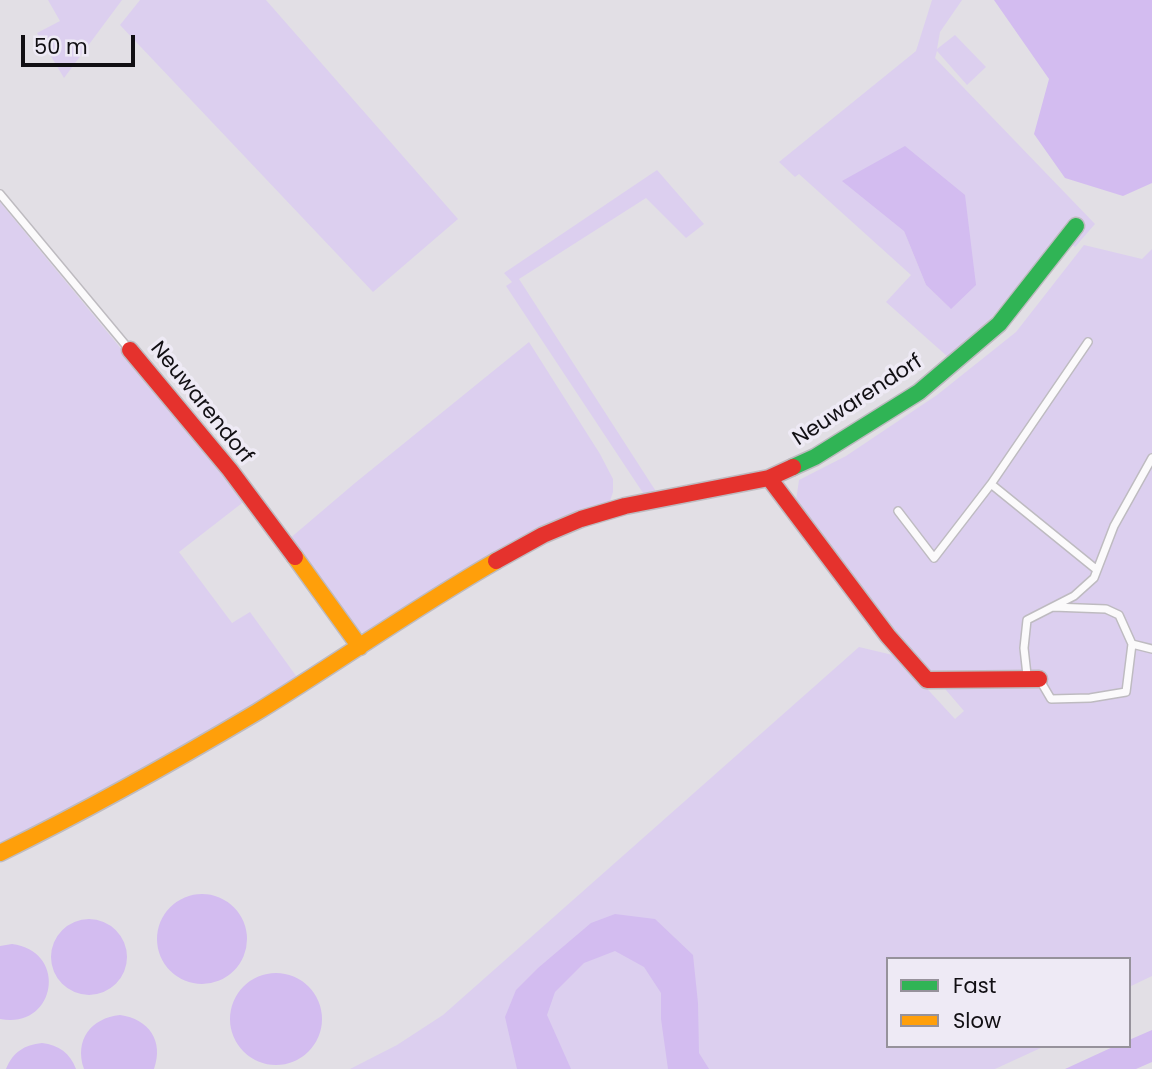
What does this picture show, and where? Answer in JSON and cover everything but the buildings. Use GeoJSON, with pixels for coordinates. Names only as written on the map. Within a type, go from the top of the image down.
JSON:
{"type":"FeatureCollection","features":[{"type":"Feature","properties":{"kind":"street","name":"Neuwarendorf"},"geometry":{"type":"LineString","coordinates":[[0,853],[144,778],[258,711],[483,569],[543,535],[581,519],[625,506],[769,478],[815,457],[919,392],[999,324],[1076,226]]}},
{"type":"Feature","properties":{"kind":"street","name":"Neuwarendorf"},"geometry":{"type":"LineString","coordinates":[[130,349],[230,471],[360,647]]}},
{"type":"Feature","properties":{"kind":"street"},"geometry":{"type":"LineString","coordinates":[[769,478],[888,636],[927,680],[1033,679]]}},
{"type":"Feature","properties":{"kind":"lane","name":"Neuwarendorf"},"geometry":{"type":"LineString","coordinates":[[0,194],[130,349]]}},
{"type":"Feature","properties":{"kind":"lane"},"geometry":{"type":"LineString","coordinates":[[898,512],[934,558],[990,484],[1088,342]]}},
{"type":"Feature","properties":{"kind":"lane"},"geometry":{"type":"LineString","coordinates":[[1052,607],[1106,608],[1119,615],[1132,644],[1126,692],[1090,698],[1051,699],[1033,679],[1024,648],[1027,620],[1052,607],[1074,596],[1094,578],[1114,526],[1152,458]]}},
{"type":"Feature","properties":{"kind":"lane"},"geometry":{"type":"LineString","coordinates":[[990,484],[1097,570]]}},
{"type":"Feature","properties":{"kind":"lane"},"geometry":{"type":"LineString","coordinates":[[1132,644],[1152,649]]}},
{"type":"Feature","properties":{"kind":"shaded area"},"geometry":{"type":"Polygon","coordinates":[[[48,0],[122,0],[64,78],[37,33],[60,21],[48,0]]]}},
{"type":"Feature","properties":{"kind":"shaded area"},"geometry":{"type":"Polygon","coordinates":[[[140,0],[266,0],[458,219],[373,292],[120,25],[140,0]]]}},
{"type":"Feature","properties":{"kind":"shaded area"},"geometry":{"type":"Polygon","coordinates":[[[932,0],[962,0],[940,32],[937,49],[955,35],[986,67],[967,85],[937,51],[935,58],[1095,224],[1075,247],[1060,234],[992,317],[948,357],[886,302],[911,275],[799,174],[795,177],[779,162],[916,51],[932,0]],[[904,231],[926,285],[951,309],[904,231]]]}},
{"type":"Feature","properties":{"kind":"shaded area"},"geometry":{"type":"Polygon","coordinates":[[[994,0],[1152,0],[1152,183],[1123,196],[1065,178],[1034,134],[1049,79],[994,0]]]}},
{"type":"Feature","properties":{"kind":"shaded area"},"geometry":{"type":"Polygon","coordinates":[[[905,146],[965,195],[976,285],[951,309],[926,285],[904,231],[842,181],[905,146]]]}},
{"type":"Feature","properties":{"kind":"shaded area"},"geometry":{"type":"Polygon","coordinates":[[[657,170],[704,224],[686,238],[646,198],[519,279],[657,493],[645,496],[506,286],[512,282],[504,273],[657,170]]]}},
{"type":"Feature","properties":{"kind":"shaded area"},"geometry":{"type":"Polygon","coordinates":[[[0,202],[246,500],[179,552],[232,623],[250,612],[299,680],[140,771],[0,844],[0,202]]]}},
{"type":"Feature","properties":{"kind":"shaded area"},"geometry":{"type":"Polygon","coordinates":[[[1084,245],[1142,259],[1152,249],[1152,976],[1131,986],[1131,957],[886,957],[886,1048],[1041,1048],[995,1069],[350,1069],[397,1045],[443,1015],[859,647],[897,656],[955,719],[964,711],[903,640],[796,501],[799,480],[846,456],[937,395],[1016,332],[1084,245]]]}},
{"type":"Feature","properties":{"kind":"shaded area"},"geometry":{"type":"Polygon","coordinates":[[[529,342],[613,479],[609,504],[368,634],[355,630],[288,540],[529,342]]]}},
{"type":"Feature","properties":{"kind":"shaded area"},"geometry":{"type":"Polygon","coordinates":[[[193,894],[211,894],[227,901],[240,914],[247,930],[247,948],[240,964],[227,977],[211,984],[193,984],[177,977],[164,964],[157,948],[157,930],[164,914],[177,901],[193,894]]]}},
{"type":"Feature","properties":{"kind":"shaded area"},"geometry":{"type":"Polygon","coordinates":[[[615,914],[655,919],[693,955],[699,1053],[709,1069],[668,1069],[661,1019],[661,993],[644,967],[615,951],[584,963],[555,992],[547,1015],[571,1069],[517,1069],[505,1017],[516,990],[591,923],[615,914]]]}},
{"type":"Feature","properties":{"kind":"shaded area"},"geometry":{"type":"Polygon","coordinates":[[[82,919],[96,919],[110,925],[121,936],[127,957],[124,972],[116,984],[96,995],[82,995],[68,989],[57,978],[51,964],[51,950],[57,936],[68,925],[82,919]]]}},
{"type":"Feature","properties":{"kind":"shaded area"},"geometry":{"type":"Polygon","coordinates":[[[12,944],[30,950],[42,960],[48,974],[48,988],[43,1002],[34,1013],[19,1019],[0,1019],[0,946],[12,944]]]}},
{"type":"Feature","properties":{"kind":"shaded area"},"geometry":{"type":"Polygon","coordinates":[[[276,973],[293,977],[308,987],[318,1002],[322,1019],[318,1036],[308,1051],[293,1061],[276,1065],[259,1061],[244,1051],[234,1036],[230,1019],[234,1002],[244,987],[259,977],[276,973]]]}},
{"type":"Feature","properties":{"kind":"shaded area"},"geometry":{"type":"Polygon","coordinates":[[[120,1015],[139,1021],[152,1033],[157,1049],[154,1069],[84,1069],[81,1049],[87,1032],[101,1021],[120,1015]]]}},
{"type":"Feature","properties":{"kind":"shaded area"},"geometry":{"type":"Polygon","coordinates":[[[1152,1030],[1152,1062],[1136,1069],[1065,1069],[1111,1048],[1131,1048],[1131,1039],[1152,1030]]]}},
{"type":"Feature","properties":{"kind":"shaded area"},"geometry":{"type":"Polygon","coordinates":[[[42,1043],[63,1051],[71,1058],[76,1069],[6,1069],[20,1050],[42,1043]]]}},
{"type":"Feature","properties":{"kind":"traffic: fast"},"geometry":{"type":"LineString","coordinates":[[793,467],[815,457],[919,392],[999,324],[1076,226]]}},
{"type":"Feature","properties":{"kind":"traffic: slow"},"geometry":{"type":"LineString","coordinates":[[295,557],[360,647]]}},
{"type":"Feature","properties":{"kind":"traffic: slow"},"geometry":{"type":"LineString","coordinates":[[0,853],[98,803],[225,731],[496,561]]}},
{"type":"Feature","properties":{"kind":"traffic: jam"},"geometry":{"type":"LineString","coordinates":[[130,350],[230,470],[295,557]]}},
{"type":"Feature","properties":{"kind":"traffic: jam"},"geometry":{"type":"LineString","coordinates":[[496,561],[543,535],[581,519],[625,506],[769,478],[793,467]]}},
{"type":"Feature","properties":{"kind":"traffic: jam"},"geometry":{"type":"LineString","coordinates":[[769,478],[888,636],[927,680],[1039,679]]}}]}
